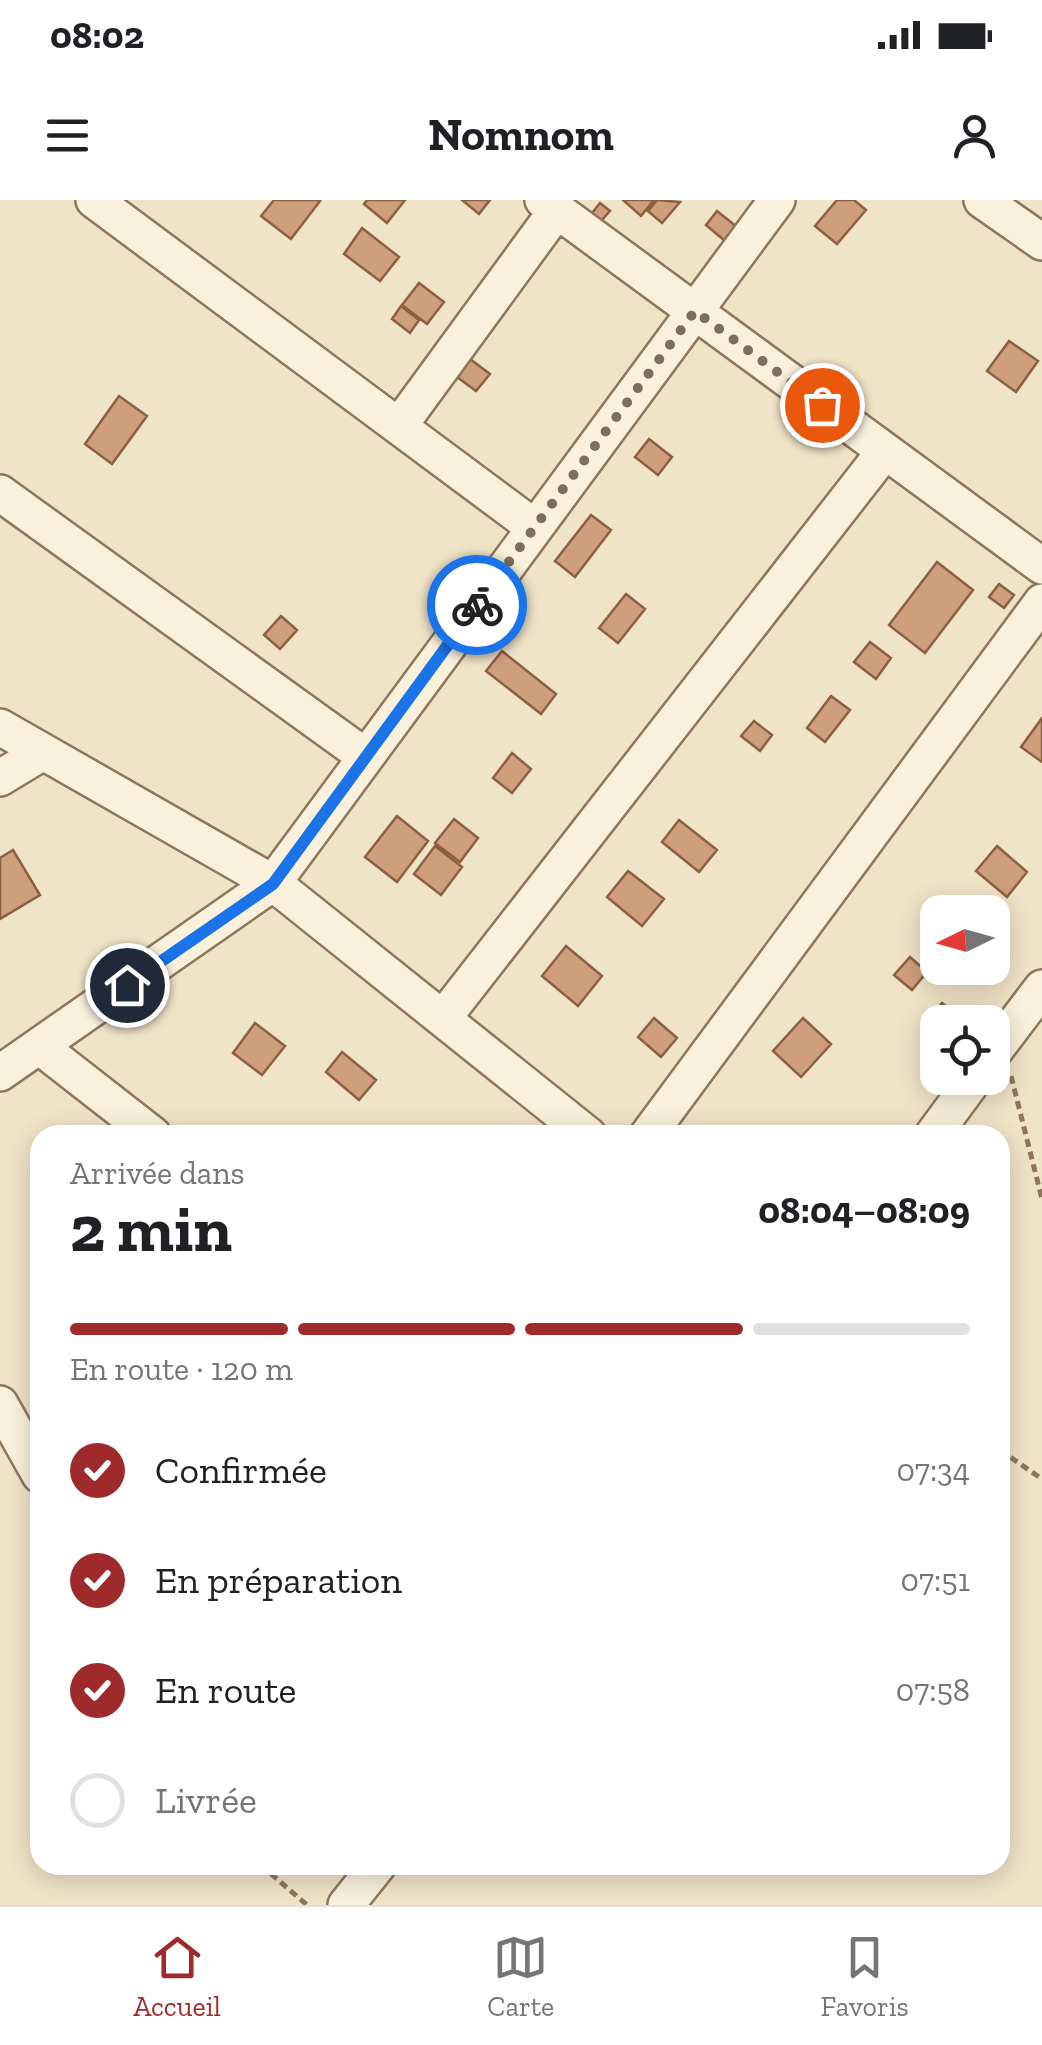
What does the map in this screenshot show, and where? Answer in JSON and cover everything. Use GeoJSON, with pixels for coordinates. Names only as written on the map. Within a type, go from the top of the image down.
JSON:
{"type":"FeatureCollection","features":[{"type":"Feature","properties":{"kind":"street"},"geometry":{"type":"LineString","coordinates":[[94,200],[534,527]]}},
{"type":"Feature","properties":{"kind":"street"},"geometry":{"type":"LineString","coordinates":[[0,1073],[273,884],[777,200]]}},
{"type":"Feature","properties":{"kind":"street"},"geometry":{"type":"LineString","coordinates":[[982,200],[1042,242]]}},
{"type":"Feature","properties":{"kind":"street"},"geometry":{"type":"LineString","coordinates":[[399,426],[550,205],[1042,566]]}},
{"type":"Feature","properties":{"kind":"street"},"geometry":{"type":"LineString","coordinates":[[444,1017],[885,451]]}},
{"type":"Feature","properties":{"kind":"street"},"geometry":{"type":"LineString","coordinates":[[0,493],[366,757]]}},
{"type":"Feature","properties":{"kind":"street"},"geometry":{"type":"LineString","coordinates":[[655,1125],[1042,602]]}},
{"type":"Feature","properties":{"kind":"street"},"geometry":{"type":"LineString","coordinates":[[0,727],[273,884],[576,1125]]}},
{"type":"Feature","properties":{"kind":"street"},"geometry":{"type":"LineString","coordinates":[[0,778],[43,752]]}},
{"type":"Feature","properties":{"kind":"street"},"geometry":{"type":"LineString","coordinates":[[1010,1031],[1042,988]]}},
{"type":"Feature","properties":{"kind":"street"},"geometry":{"type":"LineString","coordinates":[[39,1046],[140,1125]]}},
{"type":"Feature","properties":{"kind":"street"},"geometry":{"type":"LineString","coordinates":[[940,1125],[962,1095]]}},
{"type":"Feature","properties":{"kind":"street"},"geometry":{"type":"LineString","coordinates":[[0,1404],[30,1457]]}},
{"type":"Feature","properties":{"kind":"street"},"geometry":{"type":"LineString","coordinates":[[346,1905],[370,1875]]}},
{"type":"Feature","properties":{"kind":"path"},"geometry":{"type":"LineString","coordinates":[[1010,1092],[1042,1199]]}},
{"type":"Feature","properties":{"kind":"path"},"geometry":{"type":"LineString","coordinates":[[1010,1457],[1042,1480]]}},
{"type":"Feature","properties":{"kind":"path"},"geometry":{"type":"LineString","coordinates":[[272,1875],[307,1905]]}},
{"type":"Feature","properties":{"kind":"building"},"geometry":{"type":"Polygon","coordinates":[[[274,200],[320,201],[291,239],[261,216],[274,200]]]}},
{"type":"Feature","properties":{"kind":"building"},"geometry":{"type":"Polygon","coordinates":[[[367,200],[405,200],[387,223],[364,204],[367,200]]]}},
{"type":"Feature","properties":{"kind":"building"},"geometry":{"type":"Polygon","coordinates":[[[462,200],[490,200],[479,214],[462,200]]]}},
{"type":"Feature","properties":{"kind":"building"},"geometry":{"type":"Polygon","coordinates":[[[623,200],[654,200],[641,216],[623,200]]]}},
{"type":"Feature","properties":{"kind":"building"},"geometry":{"type":"Polygon","coordinates":[[[657,200],[680,202],[662,223],[648,211],[657,200]]]}},
{"type":"Feature","properties":{"kind":"building"},"geometry":{"type":"Polygon","coordinates":[[[837,200],[854,200],[866,210],[837,244],[815,226],[837,200]]]}},
{"type":"Feature","properties":{"kind":"building"},"geometry":{"type":"Polygon","coordinates":[[[600,203],[610,211],[601,221],[592,213],[600,203]]]}},
{"type":"Feature","properties":{"kind":"building"},"geometry":{"type":"Polygon","coordinates":[[[717,211],[737,227],[725,241],[706,225],[717,211]]]}},
{"type":"Feature","properties":{"kind":"building"},"geometry":{"type":"Polygon","coordinates":[[[362,228],[399,257],[380,281],[344,254],[362,228]]]}},
{"type":"Feature","properties":{"kind":"building"},"geometry":{"type":"Polygon","coordinates":[[[419,283],[444,302],[427,324],[402,305],[419,283]]]}},
{"type":"Feature","properties":{"kind":"building"},"geometry":{"type":"Polygon","coordinates":[[[401,306],[419,320],[410,333],[392,319],[401,306]]]}},
{"type":"Feature","properties":{"kind":"building"},"geometry":{"type":"Polygon","coordinates":[[[1009,341],[1038,361],[1016,392],[987,371],[1009,341]]]}},
{"type":"Feature","properties":{"kind":"building"},"geometry":{"type":"Polygon","coordinates":[[[470,359],[490,374],[476,391],[457,377],[470,359]]]}},
{"type":"Feature","properties":{"kind":"building"},"geometry":{"type":"Polygon","coordinates":[[[119,396],[147,416],[112,464],[85,444],[119,396]]]}},
{"type":"Feature","properties":{"kind":"building"},"geometry":{"type":"Polygon","coordinates":[[[649,439],[672,457],[658,475],[635,457],[649,439]]]}},
{"type":"Feature","properties":{"kind":"building"},"geometry":{"type":"Polygon","coordinates":[[[591,515],[611,530],[575,577],[555,561],[591,515]]]}},
{"type":"Feature","properties":{"kind":"building"},"geometry":{"type":"Polygon","coordinates":[[[937,562],[973,590],[925,653],[889,625],[937,562]]]}},
{"type":"Feature","properties":{"kind":"building"},"geometry":{"type":"Polygon","coordinates":[[[999,584],[1014,595],[1004,608],[989,597],[999,584]]]}},
{"type":"Feature","properties":{"kind":"building"},"geometry":{"type":"Polygon","coordinates":[[[626,594],[645,609],[618,643],[599,628],[626,594]]]}},
{"type":"Feature","properties":{"kind":"building"},"geometry":{"type":"Polygon","coordinates":[[[281,616],[297,630],[280,649],[264,635],[281,616]]]}},
{"type":"Feature","properties":{"kind":"building"},"geometry":{"type":"Polygon","coordinates":[[[870,642],[891,658],[876,679],[854,662],[870,642]]]}},
{"type":"Feature","properties":{"kind":"building"},"geometry":{"type":"Polygon","coordinates":[[[502,651],[556,694],[541,714],[486,671],[502,651]]]}},
{"type":"Feature","properties":{"kind":"building"},"geometry":{"type":"Polygon","coordinates":[[[831,696],[850,710],[825,742],[807,728],[831,696]]]}},
{"type":"Feature","properties":{"kind":"building"},"geometry":{"type":"Polygon","coordinates":[[[1042,718],[1042,762],[1021,747],[1042,718]]]}},
{"type":"Feature","properties":{"kind":"building"},"geometry":{"type":"Polygon","coordinates":[[[754,721],[772,735],[760,751],[741,736],[754,721]]]}},
{"type":"Feature","properties":{"kind":"building"},"geometry":{"type":"Polygon","coordinates":[[[512,753],[531,769],[512,793],[493,778],[512,753]]]}},
{"type":"Feature","properties":{"kind":"building"},"geometry":{"type":"Polygon","coordinates":[[[397,816],[428,841],[397,882],[365,857],[397,816]]]}},
{"type":"Feature","properties":{"kind":"building"},"geometry":{"type":"Polygon","coordinates":[[[454,819],[478,838],[460,862],[435,843],[454,819]]]}},
{"type":"Feature","properties":{"kind":"building"},"geometry":{"type":"Polygon","coordinates":[[[679,820],[717,850],[699,872],[662,842],[679,820]]]}},
{"type":"Feature","properties":{"kind":"building"},"geometry":{"type":"Polygon","coordinates":[[[435,846],[462,867],[441,895],[414,874],[435,846]]]}},
{"type":"Feature","properties":{"kind":"building"},"geometry":{"type":"Polygon","coordinates":[[[997,846],[1027,872],[1005,895],[976,871],[997,846]]]}},
{"type":"Feature","properties":{"kind":"building"},"geometry":{"type":"Polygon","coordinates":[[[13,850],[40,895],[0,919],[0,858],[13,850]]]}},
{"type":"Feature","properties":{"kind":"building"},"geometry":{"type":"Polygon","coordinates":[[[628,871],[664,899],[642,926],[607,897],[628,871]]]}},
{"type":"Feature","properties":{"kind":"building"},"geometry":{"type":"Polygon","coordinates":[[[566,946],[602,976],[578,1006],[542,976],[566,946]]]}},
{"type":"Feature","properties":{"kind":"building"},"geometry":{"type":"Polygon","coordinates":[[[910,957],[920,966],[920,980],[912,990],[894,975],[910,957]]]}},
{"type":"Feature","properties":{"kind":"building"},"geometry":{"type":"Polygon","coordinates":[[[654,1018],[677,1038],[661,1057],[638,1037],[654,1018]]]}},
{"type":"Feature","properties":{"kind":"building"},"geometry":{"type":"Polygon","coordinates":[[[803,1018],[831,1044],[801,1077],[773,1051],[803,1018]]]}},
{"type":"Feature","properties":{"kind":"building"},"geometry":{"type":"Polygon","coordinates":[[[255,1023],[285,1046],[262,1075],[233,1053],[255,1023]]]}},
{"type":"Feature","properties":{"kind":"building"},"geometry":{"type":"Polygon","coordinates":[[[342,1052],[376,1080],[359,1100],[326,1072],[342,1052]]]}},
{"type":"Feature","properties":{"kind":"way so far"},"geometry":{"type":"LineString","coordinates":[[477,605],[695,311],[822,405]]}},
{"type":"Feature","properties":{"kind":"route"},"geometry":{"type":"LineString","coordinates":[[127,985],[273,884],[477,605]]}}]}
